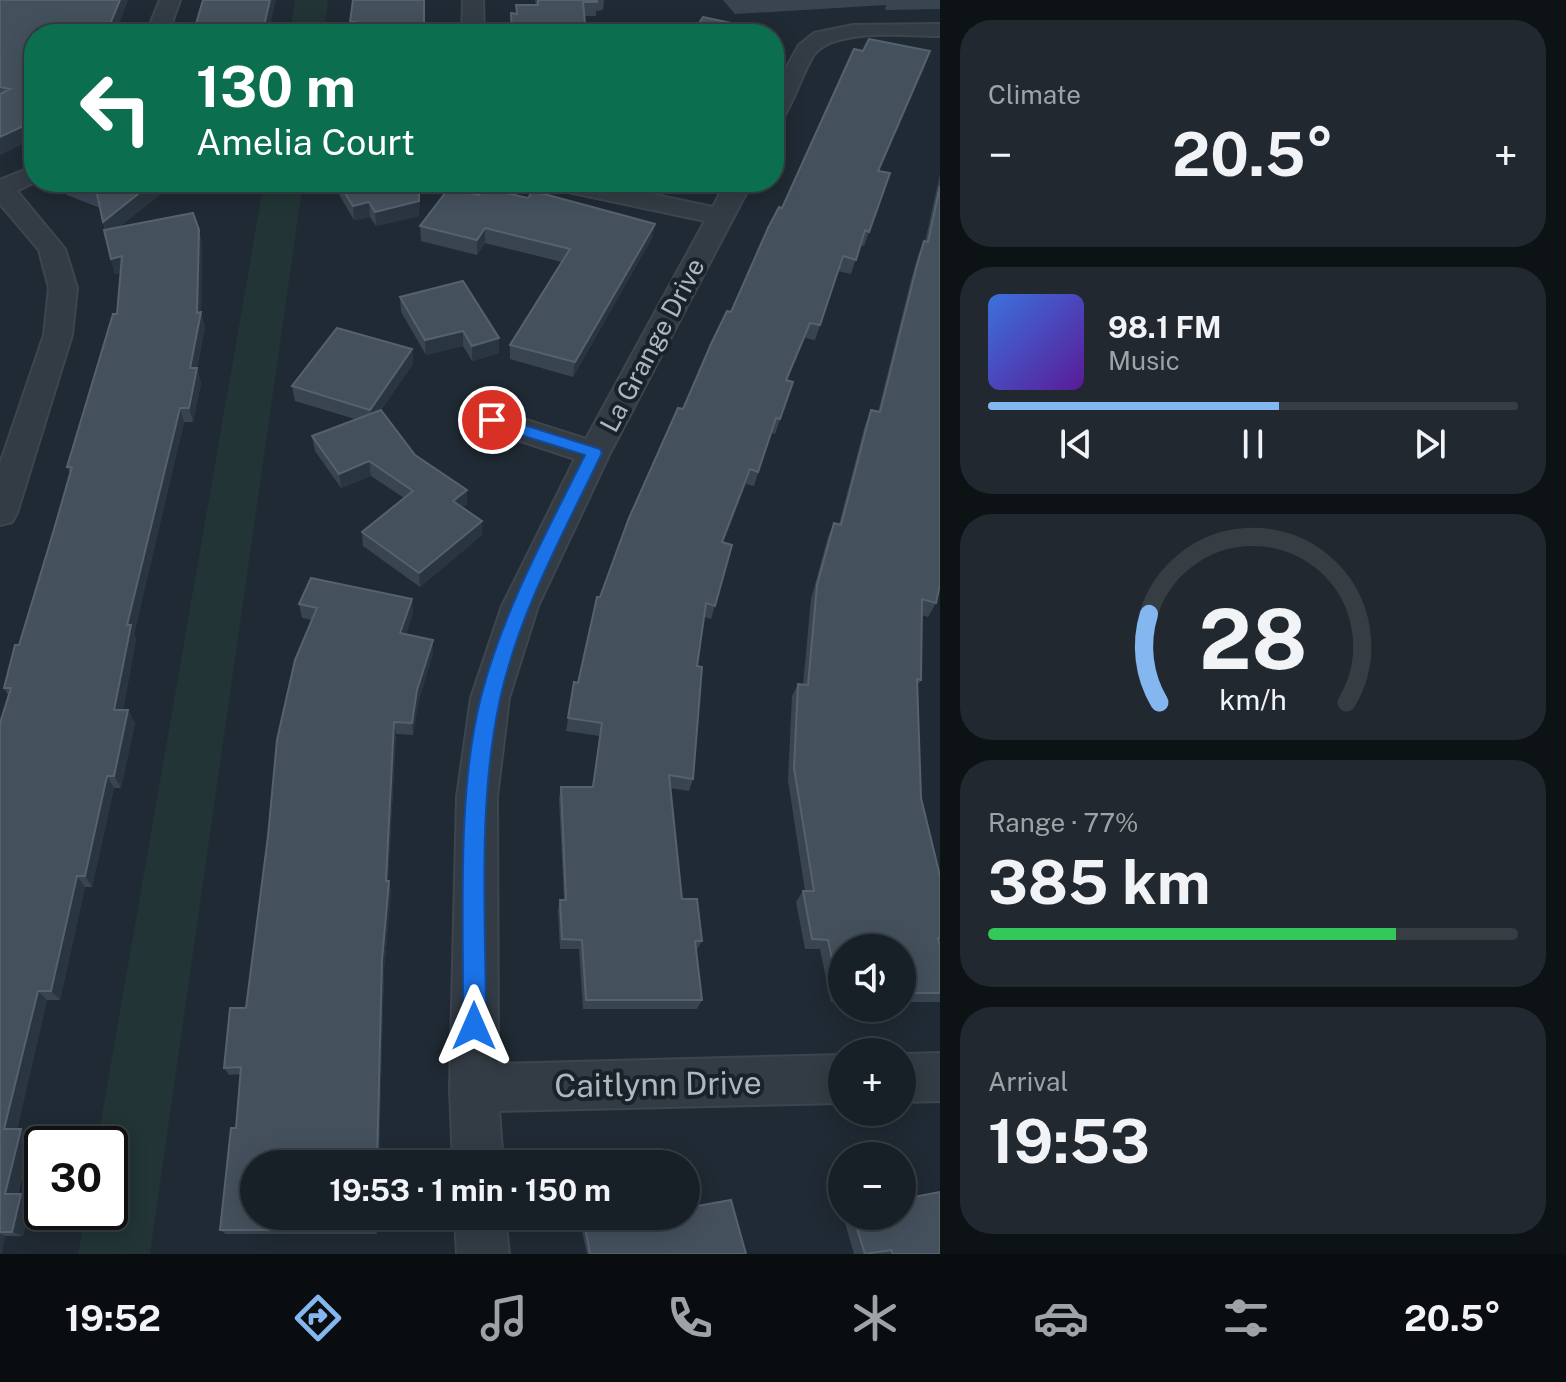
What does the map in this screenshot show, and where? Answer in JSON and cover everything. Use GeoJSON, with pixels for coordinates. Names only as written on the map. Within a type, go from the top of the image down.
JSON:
{"type":"FeatureCollection","features":[{"type":"Feature","properties":{"kind":"street"},"geometry":{"type":"LineString","coordinates":[[161,24],[170,0]]}},
{"type":"Feature","properties":{"kind":"street"},"geometry":{"type":"LineString","coordinates":[[473,0],[473,24]]}},
{"type":"Feature","properties":{"kind":"street"},"geometry":{"type":"LineString","coordinates":[[784,95],[809,47],[819,38],[838,33],[940,30]]}},
{"type":"Feature","properties":{"kind":"street"},"geometry":{"type":"LineString","coordinates":[[0,513],[58,335],[63,288],[52,249],[0,190],[24,178]]}},
{"type":"Feature","properties":{"kind":"street"},"geometry":{"type":"LineString","coordinates":[[605,192],[721,217]]}},
{"type":"Feature","properties":{"kind":"street","name":"La Grange Drive"},"geometry":{"type":"LineString","coordinates":[[477,1150],[474,1088],[477,797],[490,698],[520,606],[594,453],[734,192]]}},
{"type":"Feature","properties":{"kind":"street"},"geometry":{"type":"LineString","coordinates":[[492,420],[594,453]]}},
{"type":"Feature","properties":{"kind":"street"},"geometry":{"type":"LineString","coordinates":[[916,1078],[940,1077]]}},
{"type":"Feature","properties":{"kind":"street","name":"Caitlynn Drive"},"geometry":{"type":"LineString","coordinates":[[474,1088],[828,1079]]}},
{"type":"Feature","properties":{"kind":"street"},"geometry":{"type":"LineString","coordinates":[[481,1230],[483,1254]]}},
{"type":"Feature","properties":{"kind":"shaded area"},"geometry":{"type":"Polygon","coordinates":[[[295,0],[328,0],[325,24],[291,24],[295,0]]]}},
{"type":"Feature","properties":{"kind":"shaded area"},"geometry":{"type":"Polygon","coordinates":[[[262,192],[302,192],[150,1254],[78,1254],[83,1230],[128,1230],[128,1126],[100,1126],[262,192]]]}},
{"type":"Feature","properties":{"kind":"building"},"geometry":{"type":"Polygon","coordinates":[[[0,0],[120,0],[110,24],[24,24],[24,126],[0,137],[0,94],[10,89],[0,87],[0,0]]]}},
{"type":"Feature","properties":{"kind":"building"},"geometry":{"type":"Polygon","coordinates":[[[203,0],[270,0],[264,24],[196,24],[203,0]]]}},
{"type":"Feature","properties":{"kind":"building"},"geometry":{"type":"Polygon","coordinates":[[[353,0],[424,0],[424,24],[350,22],[353,0]]]}},
{"type":"Feature","properties":{"kind":"building"},"geometry":{"type":"Polygon","coordinates":[[[538,0],[597,0],[583,2],[585,24],[512,24],[511,13],[517,14],[516,5],[538,5],[538,0]]]}},
{"type":"Feature","properties":{"kind":"building"},"geometry":{"type":"Polygon","coordinates":[[[703,17],[736,24],[698,24],[703,17]]]}},
{"type":"Feature","properties":{"kind":"building"},"geometry":{"type":"Polygon","coordinates":[[[869,39],[930,51],[878,171],[890,173],[869,232],[865,230],[856,260],[843,256],[820,325],[810,323],[786,380],[793,382],[780,419],[776,418],[758,472],[750,469],[722,542],[732,545],[715,606],[706,603],[697,666],[702,667],[693,779],[669,775],[682,899],[697,899],[702,941],[695,941],[702,1000],[586,1000],[582,940],[562,939],[560,900],[566,900],[561,787],[593,787],[602,723],[568,718],[574,682],[578,683],[597,597],[600,597],[629,518],[678,408],[683,409],[727,311],[731,312],[768,228],[779,207],[782,208],[854,49],[863,51],[869,39]]]}},
{"type":"Feature","properties":{"kind":"building"},"geometry":{"type":"Polygon","coordinates":[[[940,186],[940,584],[936,603],[922,599],[921,680],[917,679],[921,798],[940,876],[940,993],[916,993],[916,934],[828,934],[828,940],[812,939],[803,891],[814,891],[794,768],[798,684],[808,685],[817,585],[834,523],[841,525],[871,410],[880,412],[917,265],[924,241],[928,242],[940,186]]]}},
{"type":"Feature","properties":{"kind":"building"},"geometry":{"type":"Polygon","coordinates":[[[92,192],[140,192],[103,222],[97,194],[92,192]]]}},
{"type":"Feature","properties":{"kind":"building"},"geometry":{"type":"Polygon","coordinates":[[[344,192],[419,192],[419,201],[375,212],[369,202],[353,206],[344,192]]]}},
{"type":"Feature","properties":{"kind":"building"},"geometry":{"type":"Polygon","coordinates":[[[446,192],[479,195],[481,192],[502,192],[528,198],[532,192],[537,192],[655,224],[575,362],[510,345],[570,249],[485,228],[477,240],[420,226],[446,192]]]}},
{"type":"Feature","properties":{"kind":"building"},"geometry":{"type":"Polygon","coordinates":[[[193,213],[199,230],[197,313],[201,312],[190,368],[197,368],[189,408],[180,408],[127,625],[131,625],[114,710],[128,710],[114,776],[107,776],[85,876],[77,876],[51,991],[38,991],[4,1129],[21,1129],[5,1194],[21,1194],[12,1232],[0,1232],[0,723],[11,688],[4,688],[15,645],[19,645],[53,533],[72,467],[67,467],[113,314],[117,314],[122,256],[111,259],[104,230],[193,213]]]}},
{"type":"Feature","properties":{"kind":"building"},"geometry":{"type":"Polygon","coordinates":[[[463,281],[499,338],[472,346],[463,331],[425,340],[400,297],[463,281]]]}},
{"type":"Feature","properties":{"kind":"building"},"geometry":{"type":"Polygon","coordinates":[[[337,328],[412,349],[370,410],[292,386],[337,328]]]}},
{"type":"Feature","properties":{"kind":"building"},"geometry":{"type":"Polygon","coordinates":[[[381,410],[415,455],[467,490],[453,501],[482,521],[419,573],[362,532],[413,491],[369,461],[339,474],[312,436],[381,410]]]}},
{"type":"Feature","properties":{"kind":"building"},"geometry":{"type":"Polygon","coordinates":[[[311,578],[412,599],[400,633],[433,640],[417,690],[412,723],[394,722],[386,881],[389,881],[382,960],[377,1150],[240,1150],[240,1230],[220,1230],[231,1128],[236,1128],[241,1067],[224,1068],[230,1008],[246,1008],[277,740],[295,660],[317,608],[299,604],[311,578]]]}},
{"type":"Feature","properties":{"kind":"building"},"geometry":{"type":"Polygon","coordinates":[[[940,1192],[940,1254],[893,1254],[891,1250],[865,1254],[857,1230],[916,1230],[916,1196],[940,1192]]]}},
{"type":"Feature","properties":{"kind":"building"},"geometry":{"type":"Polygon","coordinates":[[[731,1200],[746,1254],[590,1254],[586,1230],[700,1230],[700,1206],[731,1200]]]}},
{"type":"Feature","properties":{"kind":"route"},"geometry":{"type":"LineString","coordinates":[[474,1026],[477,797],[490,698],[520,606],[594,453],[492,420]]}}]}
